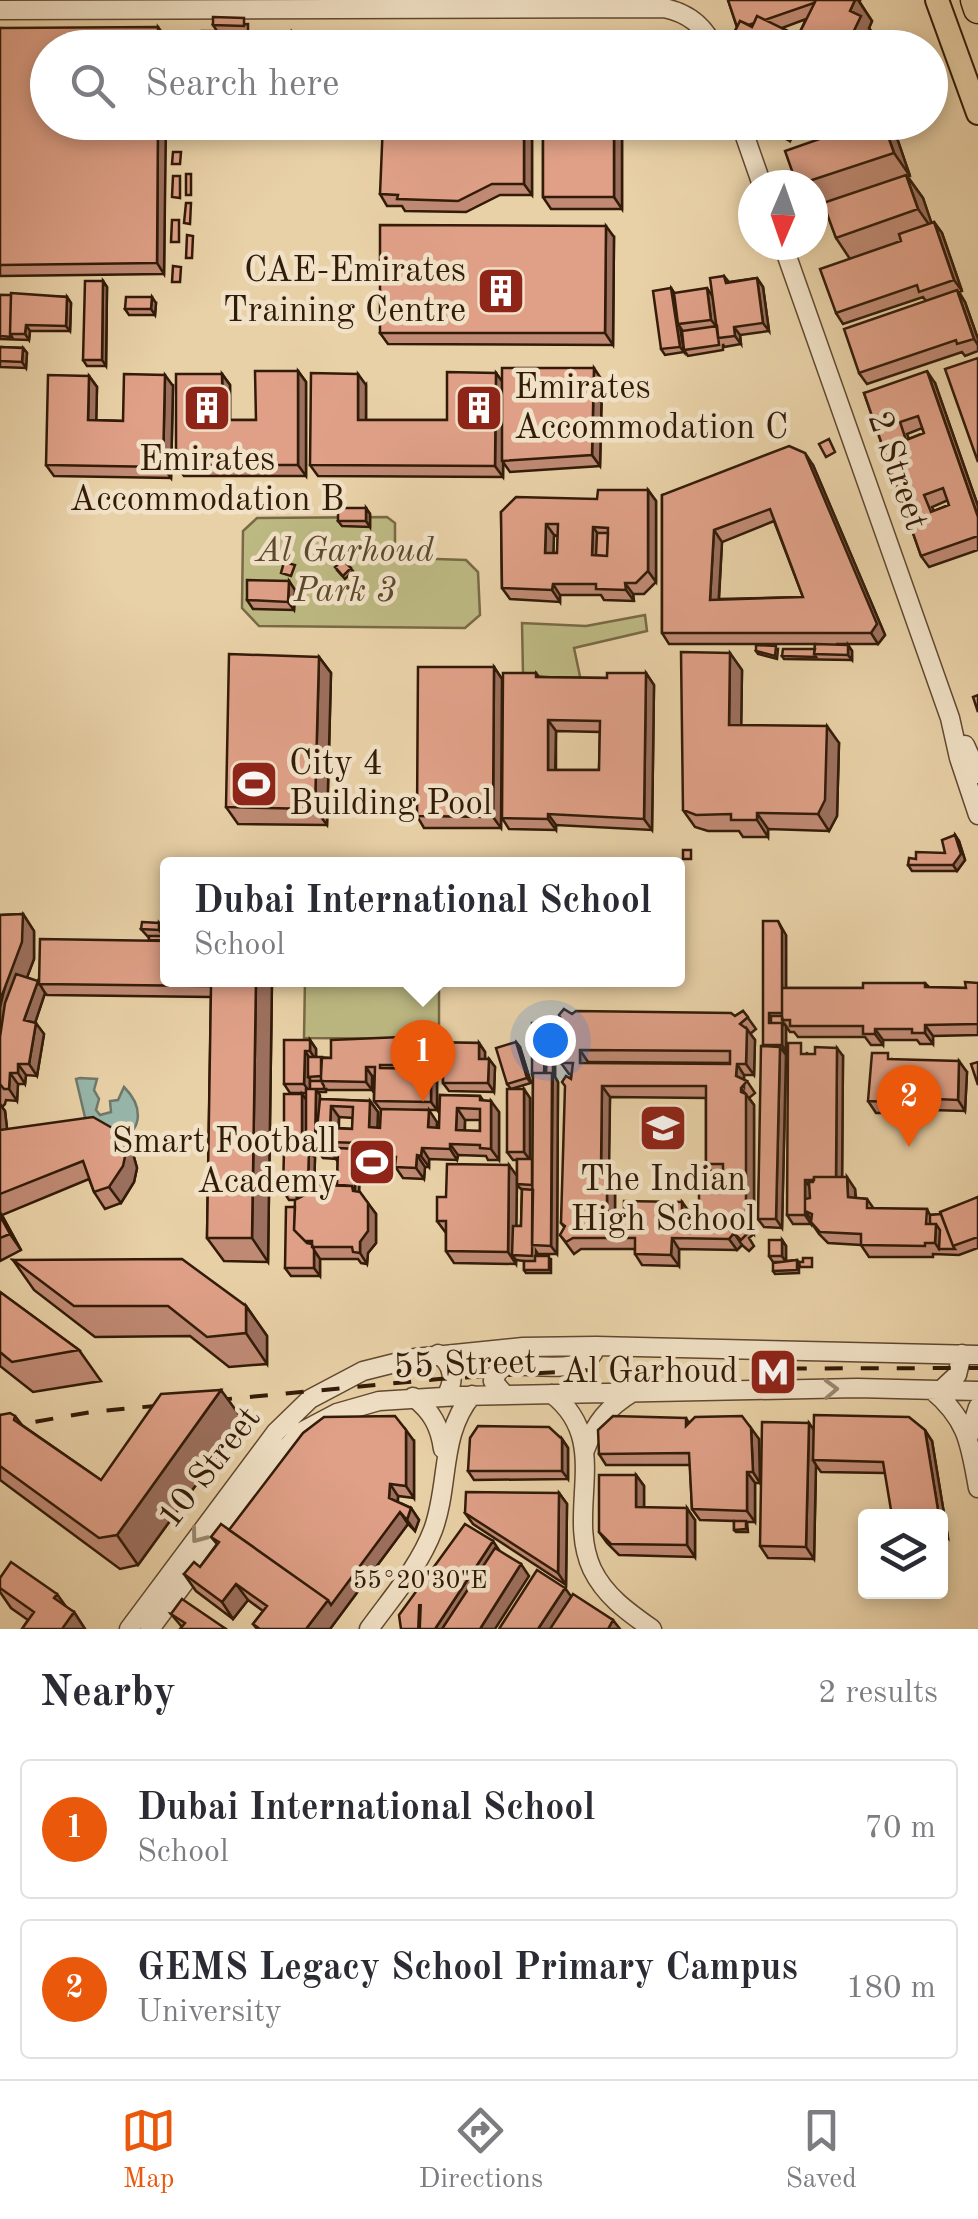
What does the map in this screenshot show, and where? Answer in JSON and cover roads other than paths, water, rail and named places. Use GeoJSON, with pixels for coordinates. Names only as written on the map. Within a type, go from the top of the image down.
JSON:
{"type":"FeatureCollection","features":[{"type":"Feature","properties":{"kind":"highway"},"geometry":{"type":"LineString","coordinates":[[975,0],[978,9]]}},
{"type":"Feature","properties":{"kind":"main road"},"geometry":{"type":"LineString","coordinates":[[937,0],[948,30]]}},
{"type":"Feature","properties":{"kind":"main road"},"geometry":{"type":"LineString","coordinates":[[948,30],[978,113]]}},
{"type":"Feature","properties":{"kind":"street"},"geometry":{"type":"LineString","coordinates":[[0,10],[664,8],[692,19],[704,30]]}},
{"type":"Feature","properties":{"kind":"street"},"geometry":{"type":"LineString","coordinates":[[746,140],[757,170]]}},
{"type":"Feature","properties":{"kind":"street","name":"2 Street"},"geometry":{"type":"LineString","coordinates":[[788,260],[950,718],[978,815]]}},
{"type":"Feature","properties":{"kind":"street","name":"2 Street"},"geometry":{"type":"LineString","coordinates":[[950,718],[978,774]]}},
{"type":"Feature","properties":{"kind":"street"},"geometry":{"type":"LineString","coordinates":[[506,1394],[493,1381],[501,1366],[578,1366],[591,1359],[596,1346]]}},
{"type":"Feature","properties":{"kind":"street","name":"55 Street"},"geometry":{"type":"LineString","coordinates":[[363,1371],[438,1354],[523,1347],[970,1355]]}},
{"type":"Feature","properties":{"kind":"street"},"geometry":{"type":"LineString","coordinates":[[438,1354],[452,1372],[446,1396]]}},
{"type":"Feature","properties":{"kind":"street"},"geometry":{"type":"LineString","coordinates":[[970,1355],[957,1375],[937,1390],[969,1436],[978,1488]]}},
{"type":"Feature","properties":{"kind":"street","name":"10 Street"},"geometry":{"type":"LineString","coordinates":[[129,1629],[276,1432],[310,1399],[363,1371]]}},
{"type":"Feature","properties":{"kind":"street","name":"55 Street"},"geometry":{"type":"LineString","coordinates":[[317,1422],[358,1406],[413,1397],[857,1388],[978,1391]]}},
{"type":"Feature","properties":{"kind":"street"},"geometry":{"type":"LineString","coordinates":[[585,1451],[606,1411],[633,1392]]}},
{"type":"Feature","properties":{"kind":"street"},"geometry":{"type":"LineString","coordinates":[[552,1394],[580,1426],[585,1451],[588,1558],[610,1597],[652,1629]]}},
{"type":"Feature","properties":{"kind":"street"},"geometry":{"type":"LineString","coordinates":[[369,1629],[428,1543],[440,1507],[453,1425],[472,1396]]}},
{"type":"Feature","properties":{"kind":"street"},"geometry":{"type":"LineString","coordinates":[[413,1397],[438,1424],[445,1460]]}},
{"type":"Feature","properties":{"kind":"street"},"geometry":{"type":"LineString","coordinates":[[969,1436],[978,1407]]}},
{"type":"Feature","properties":{"kind":"street","name":"10 Street"},"geometry":{"type":"LineString","coordinates":[[150,1629],[274,1460],[301,1432],[317,1422]]}},
{"type":"Feature","properties":{"kind":"railway"},"geometry":{"type":"LineString","coordinates":[[0,1428],[91,1412],[439,1379],[609,1369],[978,1368]]}},
{"type":"Feature","properties":{"kind":"place","name":"CAE-Emirates Training Centre"},"geometry":{"type":"Point","coordinates":[501,291]}},
{"type":"Feature","properties":{"kind":"place","name":"Emirates Accommodation B"},"geometry":{"type":"Point","coordinates":[207,408]}},
{"type":"Feature","properties":{"kind":"place","name":"Emirates Accommodation C"},"geometry":{"type":"Point","coordinates":[479,408]}},
{"type":"Feature","properties":{"kind":"place","name":"City 4 Building Pool"},"geometry":{"type":"Point","coordinates":[254,784]}},
{"type":"Feature","properties":{"kind":"place","name":"Dubai International School"},"geometry":{"type":"Point","coordinates":[423,1102]}},
{"type":"Feature","properties":{"kind":"place","name":"The Indian High School"},"geometry":{"type":"Point","coordinates":[663,1128]}},
{"type":"Feature","properties":{"kind":"place","name":"GEMS Legacy School Primary Campus"},"geometry":{"type":"Point","coordinates":[909,1147]}},
{"type":"Feature","properties":{"kind":"place","name":"Smart Football Academy"},"geometry":{"type":"Point","coordinates":[372,1162]}},
{"type":"Feature","properties":{"kind":"place","name":"Al Garhoud"},"geometry":{"type":"Point","coordinates":[773,1372]}},
{"type":"Feature","properties":{"kind":"park label","name":"Al Garhoud Park 3"},"geometry":{"type":"Point","coordinates":[345,571]}}]}
